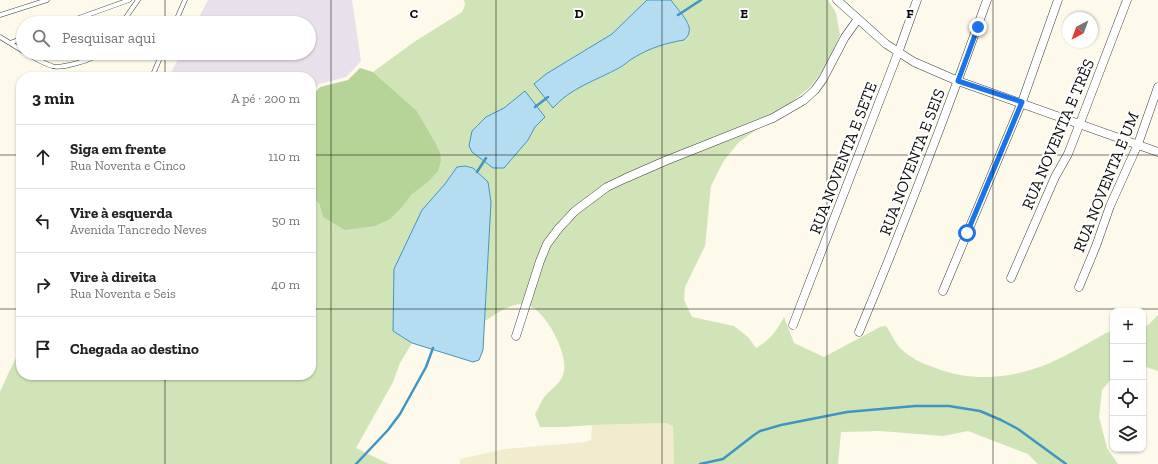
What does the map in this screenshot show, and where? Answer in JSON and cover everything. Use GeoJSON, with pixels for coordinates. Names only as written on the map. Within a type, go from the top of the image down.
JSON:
{"type":"FeatureCollection","features":[{"type":"Feature","properties":{"kind":"street"},"geometry":{"type":"LineString","coordinates":[[837,0],[848,4],[858,19],[886,44],[914,62],[958,81],[1022,102],[1158,152]]}},
{"type":"Feature","properties":{"kind":"street","name":"RUA NOVENTA E SETE"},"geometry":{"type":"LineString","coordinates":[[793,325],[917,0]]}},
{"type":"Feature","properties":{"kind":"street","name":"RUA NOVENTA E SEIS"},"geometry":{"type":"LineString","coordinates":[[859,332],[958,81],[987,0]]}},
{"type":"Feature","properties":{"kind":"street"},"geometry":{"type":"LineString","coordinates":[[943,291],[1022,102],[1058,0]]}},
{"type":"Feature","properties":{"kind":"street","name":"RUA NOVENTA E TRÊS"},"geometry":{"type":"LineString","coordinates":[[1011,278],[1055,177],[1068,154],[1127,0]]}},
{"type":"Feature","properties":{"kind":"street"},"geometry":{"type":"LineString","coordinates":[[516,336],[540,261],[548,244],[559,228],[575,211],[607,187],[645,169],[773,118],[804,100],[823,79],[845,37],[858,19]]}},
{"type":"Feature","properties":{"kind":"street","name":"RUA NOVENTA E UM"},"geometry":{"type":"LineString","coordinates":[[1079,287],[1096,246],[1110,206],[1138,144],[1158,87]]}},
{"type":"Feature","properties":{"kind":"lane"},"geometry":{"type":"LineString","coordinates":[[0,15],[47,0]]}},
{"type":"Feature","properties":{"kind":"lane"},"geometry":{"type":"LineString","coordinates":[[84,16],[129,0]]}},
{"type":"Feature","properties":{"kind":"lane"},"geometry":{"type":"LineString","coordinates":[[127,16],[138,0]]}},
{"type":"Feature","properties":{"kind":"lane"},"geometry":{"type":"LineString","coordinates":[[178,16],[185,0]]}},
{"type":"Feature","properties":{"kind":"lane"},"geometry":{"type":"LineString","coordinates":[[0,37],[16,47]]}},
{"type":"Feature","properties":{"kind":"lane"},"geometry":{"type":"LineString","coordinates":[[10,43],[16,41]]}},
{"type":"Feature","properties":{"kind":"lane"},"geometry":{"type":"LineString","coordinates":[[40,60],[53,67],[79,63],[87,60]]}},
{"type":"Feature","properties":{"kind":"lane"},"geometry":{"type":"LineString","coordinates":[[154,72],[159,60]]}},
{"type":"Feature","properties":{"kind":"shaded area"},"geometry":{"type":"Polygon","coordinates":[[[208,0],[352,0],[361,61],[346,77],[319,84],[316,87],[316,72],[172,72],[178,60],[316,60],[316,16],[200,16],[208,0]]]}},
{"type":"Feature","properties":{"kind":"shaded area"},"geometry":{"type":"Polygon","coordinates":[[[666,423],[673,425],[674,464],[460,464],[460,459],[505,449],[585,442],[591,440],[592,425],[666,423]]]}},
{"type":"Feature","properties":{"kind":"green space"},"geometry":{"type":"Polygon","coordinates":[[[464,0],[647,0],[612,34],[546,74],[553,108],[567,95],[620,68],[646,51],[658,46],[684,40],[689,24],[671,0],[828,0],[836,13],[840,35],[828,64],[810,87],[738,143],[723,162],[711,186],[705,246],[685,287],[684,300],[692,317],[734,326],[748,337],[756,348],[773,335],[784,317],[794,343],[824,357],[880,327],[886,326],[901,349],[916,360],[948,372],[978,377],[1007,375],[1037,368],[1059,359],[1110,332],[1110,381],[1102,390],[1099,417],[1107,448],[1118,464],[1038,464],[1028,454],[968,431],[943,436],[880,431],[841,432],[838,464],[674,464],[673,426],[666,423],[540,427],[535,414],[544,397],[559,382],[563,375],[564,363],[562,353],[553,332],[546,321],[532,307],[524,304],[514,305],[485,321],[491,202],[488,182],[469,166],[457,168],[445,184],[393,331],[412,343],[400,363],[393,382],[356,448],[389,464],[0,464],[0,392],[16,358],[16,380],[316,380],[316,202],[319,203],[323,217],[403,206],[412,194],[435,142],[417,111],[373,72],[414,42],[462,12],[465,5],[464,0]],[[512,102],[486,118],[475,127],[504,168],[528,140],[535,127],[545,117],[512,102]]]}},
{"type":"Feature","properties":{"kind":"green space"},"geometry":{"type":"Polygon","coordinates":[[[360,68],[373,72],[417,111],[435,142],[440,153],[441,160],[438,171],[429,181],[412,194],[390,219],[375,226],[345,230],[323,217],[319,203],[316,202],[316,91],[320,87],[348,80],[360,68]]]}},
{"type":"Feature","properties":{"kind":"green space"},"geometry":{"type":"Polygon","coordinates":[[[1158,315],[1158,371],[1146,367],[1146,325],[1158,315]]]}},
{"type":"Feature","properties":{"kind":"water"},"geometry":{"type":"Polygon","coordinates":[[[647,0],[671,0],[688,24],[689,33],[684,40],[658,46],[646,51],[619,68],[567,95],[553,108],[534,84],[546,74],[612,34],[647,0]]]}},
{"type":"Feature","properties":{"kind":"water"},"geometry":{"type":"Polygon","coordinates":[[[525,91],[545,117],[535,127],[528,140],[504,168],[493,168],[472,152],[469,146],[472,131],[486,117],[504,108],[525,91]]]}},
{"type":"Feature","properties":{"kind":"water"},"geometry":{"type":"Polygon","coordinates":[[[465,166],[473,168],[488,182],[491,202],[483,350],[479,360],[473,362],[412,343],[393,331],[394,269],[422,210],[445,184],[457,167],[465,166]]]}},
{"type":"Feature","properties":{"kind":"waterway"},"geometry":{"type":"LineString","coordinates":[[678,15],[701,0]]}},
{"type":"Feature","properties":{"kind":"waterway"},"geometry":{"type":"LineString","coordinates":[[535,107],[548,97]]}},
{"type":"Feature","properties":{"kind":"waterway"},"geometry":{"type":"LineString","coordinates":[[477,172],[486,158]]}},
{"type":"Feature","properties":{"kind":"waterway"},"geometry":{"type":"LineString","coordinates":[[356,464],[388,430],[400,414],[426,367],[433,348]]}},
{"type":"Feature","properties":{"kind":"waterway"},"geometry":{"type":"LineString","coordinates":[[700,464],[723,459],[760,431],[781,425],[847,412],[915,406],[949,406],[980,411],[1018,429],[1066,464]]}},
{"type":"Feature","properties":{"kind":"route"},"geometry":{"type":"LineString","coordinates":[[967,233],[1022,102],[958,81],[978,27]]}}]}
